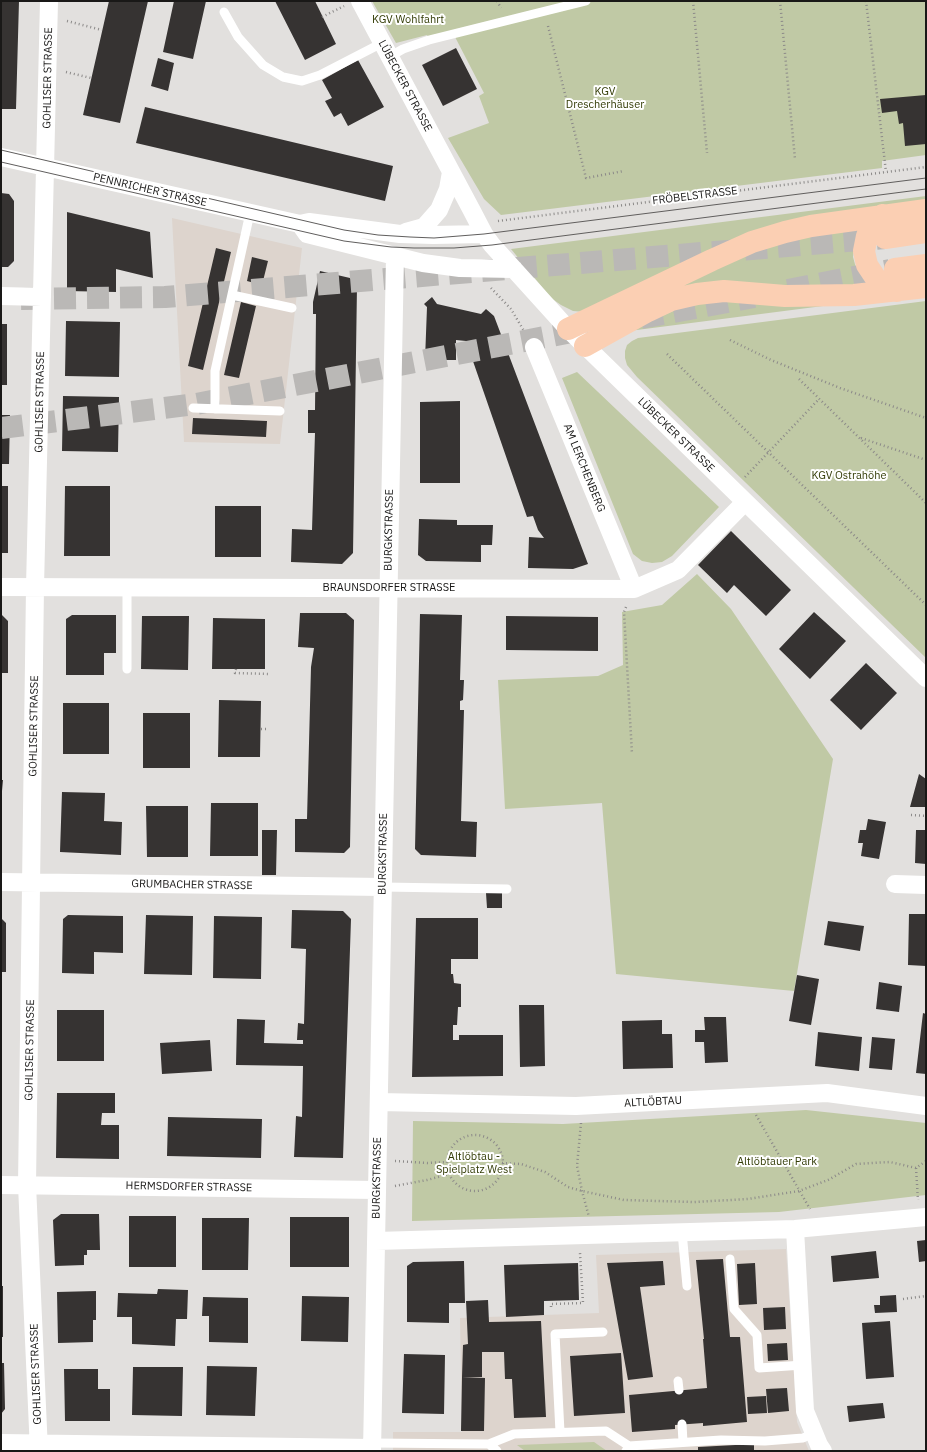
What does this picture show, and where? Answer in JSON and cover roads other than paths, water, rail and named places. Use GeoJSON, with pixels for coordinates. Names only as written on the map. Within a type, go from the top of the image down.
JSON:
{"type":"FeatureCollection","features":[{"type":"Feature","properties":{"kind":"main road"},"geometry":{"type":"LineString","coordinates":[[568,329],[752,242],[811,226],[926,210]]}},
{"type":"Feature","properties":{"kind":"main road"},"geometry":{"type":"LineString","coordinates":[[883,216],[868,236],[864,251],[867,265],[877,280],[897,291]]}},
{"type":"Feature","properties":{"kind":"main road"},"geometry":{"type":"LineString","coordinates":[[885,238],[926,232]]}},
{"type":"Feature","properties":{"kind":"main road"},"geometry":{"type":"LineString","coordinates":[[895,269],[926,265]]}},
{"type":"Feature","properties":{"kind":"main road"},"geometry":{"type":"LineString","coordinates":[[585,346],[671,300],[697,294],[724,291],[793,296],[854,295],[926,287]]}},
{"type":"Feature","properties":{"kind":"street","name":"LÜBECKER STRASSE"},"geometry":{"type":"LineString","coordinates":[[354,3],[386,50],[484,234],[492,245],[585,346],[926,678]]}},
{"type":"Feature","properties":{"kind":"street","name":"GOHLISER STRASSE"},"geometry":{"type":"LineString","coordinates":[[39,1447],[28,1185],[35,587],[49,9]]}},
{"type":"Feature","properties":{"kind":"street","name":"PENNRICHER STRASSE"},"geometry":{"type":"LineString","coordinates":[[1,156],[300,224],[309,222],[400,234],[432,236],[484,234]]}},
{"type":"Feature","properties":{"kind":"street"},"geometry":{"type":"LineString","coordinates":[[400,234],[424,227],[439,210],[448,189],[451,172]]}},
{"type":"Feature","properties":{"kind":"street","name":"PENNRICHER STRASSE"},"geometry":{"type":"LineString","coordinates":[[300,224],[307,234],[422,263],[460,268],[514,269]]}},
{"type":"Feature","properties":{"kind":"street","name":"BURGKSTRASSE"},"geometry":{"type":"LineString","coordinates":[[372,1448],[394,256]]}},
{"type":"Feature","properties":{"kind":"street"},"geometry":{"type":"LineString","coordinates":[[1,296],[42,296]]}},
{"type":"Feature","properties":{"kind":"street","name":"AM LERCHENBERG"},"geometry":{"type":"LineString","coordinates":[[534,347],[634,589]]}},
{"type":"Feature","properties":{"kind":"street","name":"BRAUNSDORFER STRASSE"},"geometry":{"type":"LineString","coordinates":[[1,587],[634,589],[678,570],[745,502]]}},
{"type":"Feature","properties":{"kind":"street","name":"GRUMBACHER STRASSE"},"geometry":{"type":"LineString","coordinates":[[1,882],[383,887]]}},
{"type":"Feature","properties":{"kind":"street"},"geometry":{"type":"LineString","coordinates":[[895,884],[926,885]]}},
{"type":"Feature","properties":{"kind":"street","name":"ALTLÖBTAU"},"geometry":{"type":"LineString","coordinates":[[379,1102],[576,1106],[827,1093],[926,1106]]}},
{"type":"Feature","properties":{"kind":"street","name":"HERMSDORFER STRASSE"},"geometry":{"type":"LineString","coordinates":[[1,1185],[377,1190]]}},
{"type":"Feature","properties":{"kind":"street"},"geometry":{"type":"LineString","coordinates":[[376,1241],[795,1229],[926,1217]]}},
{"type":"Feature","properties":{"kind":"street"},"geometry":{"type":"LineString","coordinates":[[795,1229],[805,1411],[823,1451]]}},
{"type":"Feature","properties":{"kind":"street"},"geometry":{"type":"LineString","coordinates":[[1,1443],[39,1447],[372,1448]]}},
{"type":"Feature","properties":{"kind":"lane"},"geometry":{"type":"LineString","coordinates":[[224,12],[238,37],[263,65],[283,77],[302,81],[386,50],[404,50],[429,40],[586,1]]}},
{"type":"Feature","properties":{"kind":"lane"},"geometry":{"type":"LineString","coordinates":[[215,409],[215,371],[250,213]]}},
{"type":"Feature","properties":{"kind":"lane"},"geometry":{"type":"LineString","coordinates":[[232,295],[279,301],[292,308]]}},
{"type":"Feature","properties":{"kind":"lane"},"geometry":{"type":"LineString","coordinates":[[193,408],[280,411]]}},
{"type":"Feature","properties":{"kind":"lane"},"geometry":{"type":"LineString","coordinates":[[126,587],[127,669]]}},
{"type":"Feature","properties":{"kind":"lane"},"geometry":{"type":"LineString","coordinates":[[383,887],[507,889]]}},
{"type":"Feature","properties":{"kind":"lane"},"geometry":{"type":"LineString","coordinates":[[682,1232],[687,1286]]}},
{"type":"Feature","properties":{"kind":"lane"},"geometry":{"type":"LineString","coordinates":[[730,1259],[734,1308],[756,1335],[759,1368],[803,1365]]}},
{"type":"Feature","properties":{"kind":"lane"},"geometry":{"type":"LineString","coordinates":[[560,1432],[555,1334],[603,1332]]}},
{"type":"Feature","properties":{"kind":"lane"},"geometry":{"type":"LineString","coordinates":[[682,1424],[683,1442]]}},
{"type":"Feature","properties":{"kind":"lane"},"geometry":{"type":"LineString","coordinates":[[372,1448],[489,1444],[514,1434],[560,1432],[606,1431],[627,1448],[683,1442],[721,1440],[765,1441],[803,1438],[814,1433]]}},
{"type":"Feature","properties":{"kind":"lane"},"geometry":{"type":"LineString","coordinates":[[489,1444],[497,1451]]}},
{"type":"Feature","properties":{"kind":"tunnel"},"geometry":{"type":"LineString","coordinates":[[21,299],[165,297],[885,238]]}},
{"type":"Feature","properties":{"kind":"tunnel"},"geometry":{"type":"LineString","coordinates":[[788,290],[890,270]]}},
{"type":"Feature","properties":{"kind":"tunnel"},"geometry":{"type":"LineString","coordinates":[[641,318],[754,297]]}},
{"type":"Feature","properties":{"kind":"tunnel"},"geometry":{"type":"LineString","coordinates":[[1,428],[196,404],[587,329]]}},
{"type":"Feature","properties":{"kind":"tram line"},"geometry":{"type":"LineString","coordinates":[[1,150],[344,230],[378,235],[434,238],[484,234],[926,178]]}},
{"type":"Feature","properties":{"kind":"tram line"},"geometry":{"type":"LineString","coordinates":[[1,162],[344,241],[391,247],[414,248],[454,248],[492,245],[926,189]]}},
{"type":"Feature","properties":{"kind":"park label","name":"KGV Wohlfahrt"},"geometry":{"type":"Point","coordinates":[408,20]}},
{"type":"Feature","properties":{"kind":"park label","name":"KGV Drescherhäuser"},"geometry":{"type":"Point","coordinates":[605,98]}},
{"type":"Feature","properties":{"kind":"park label","name":"KGV Ostrahöhe"},"geometry":{"type":"Point","coordinates":[849,476]}},
{"type":"Feature","properties":{"kind":"park label","name":"Altlöbtauer Park"},"geometry":{"type":"Point","coordinates":[777,1162]}},
{"type":"Feature","properties":{"kind":"park label","name":"Altlöbtau - Spielplatz West"},"geometry":{"type":"Point","coordinates":[474,1163]}}]}
